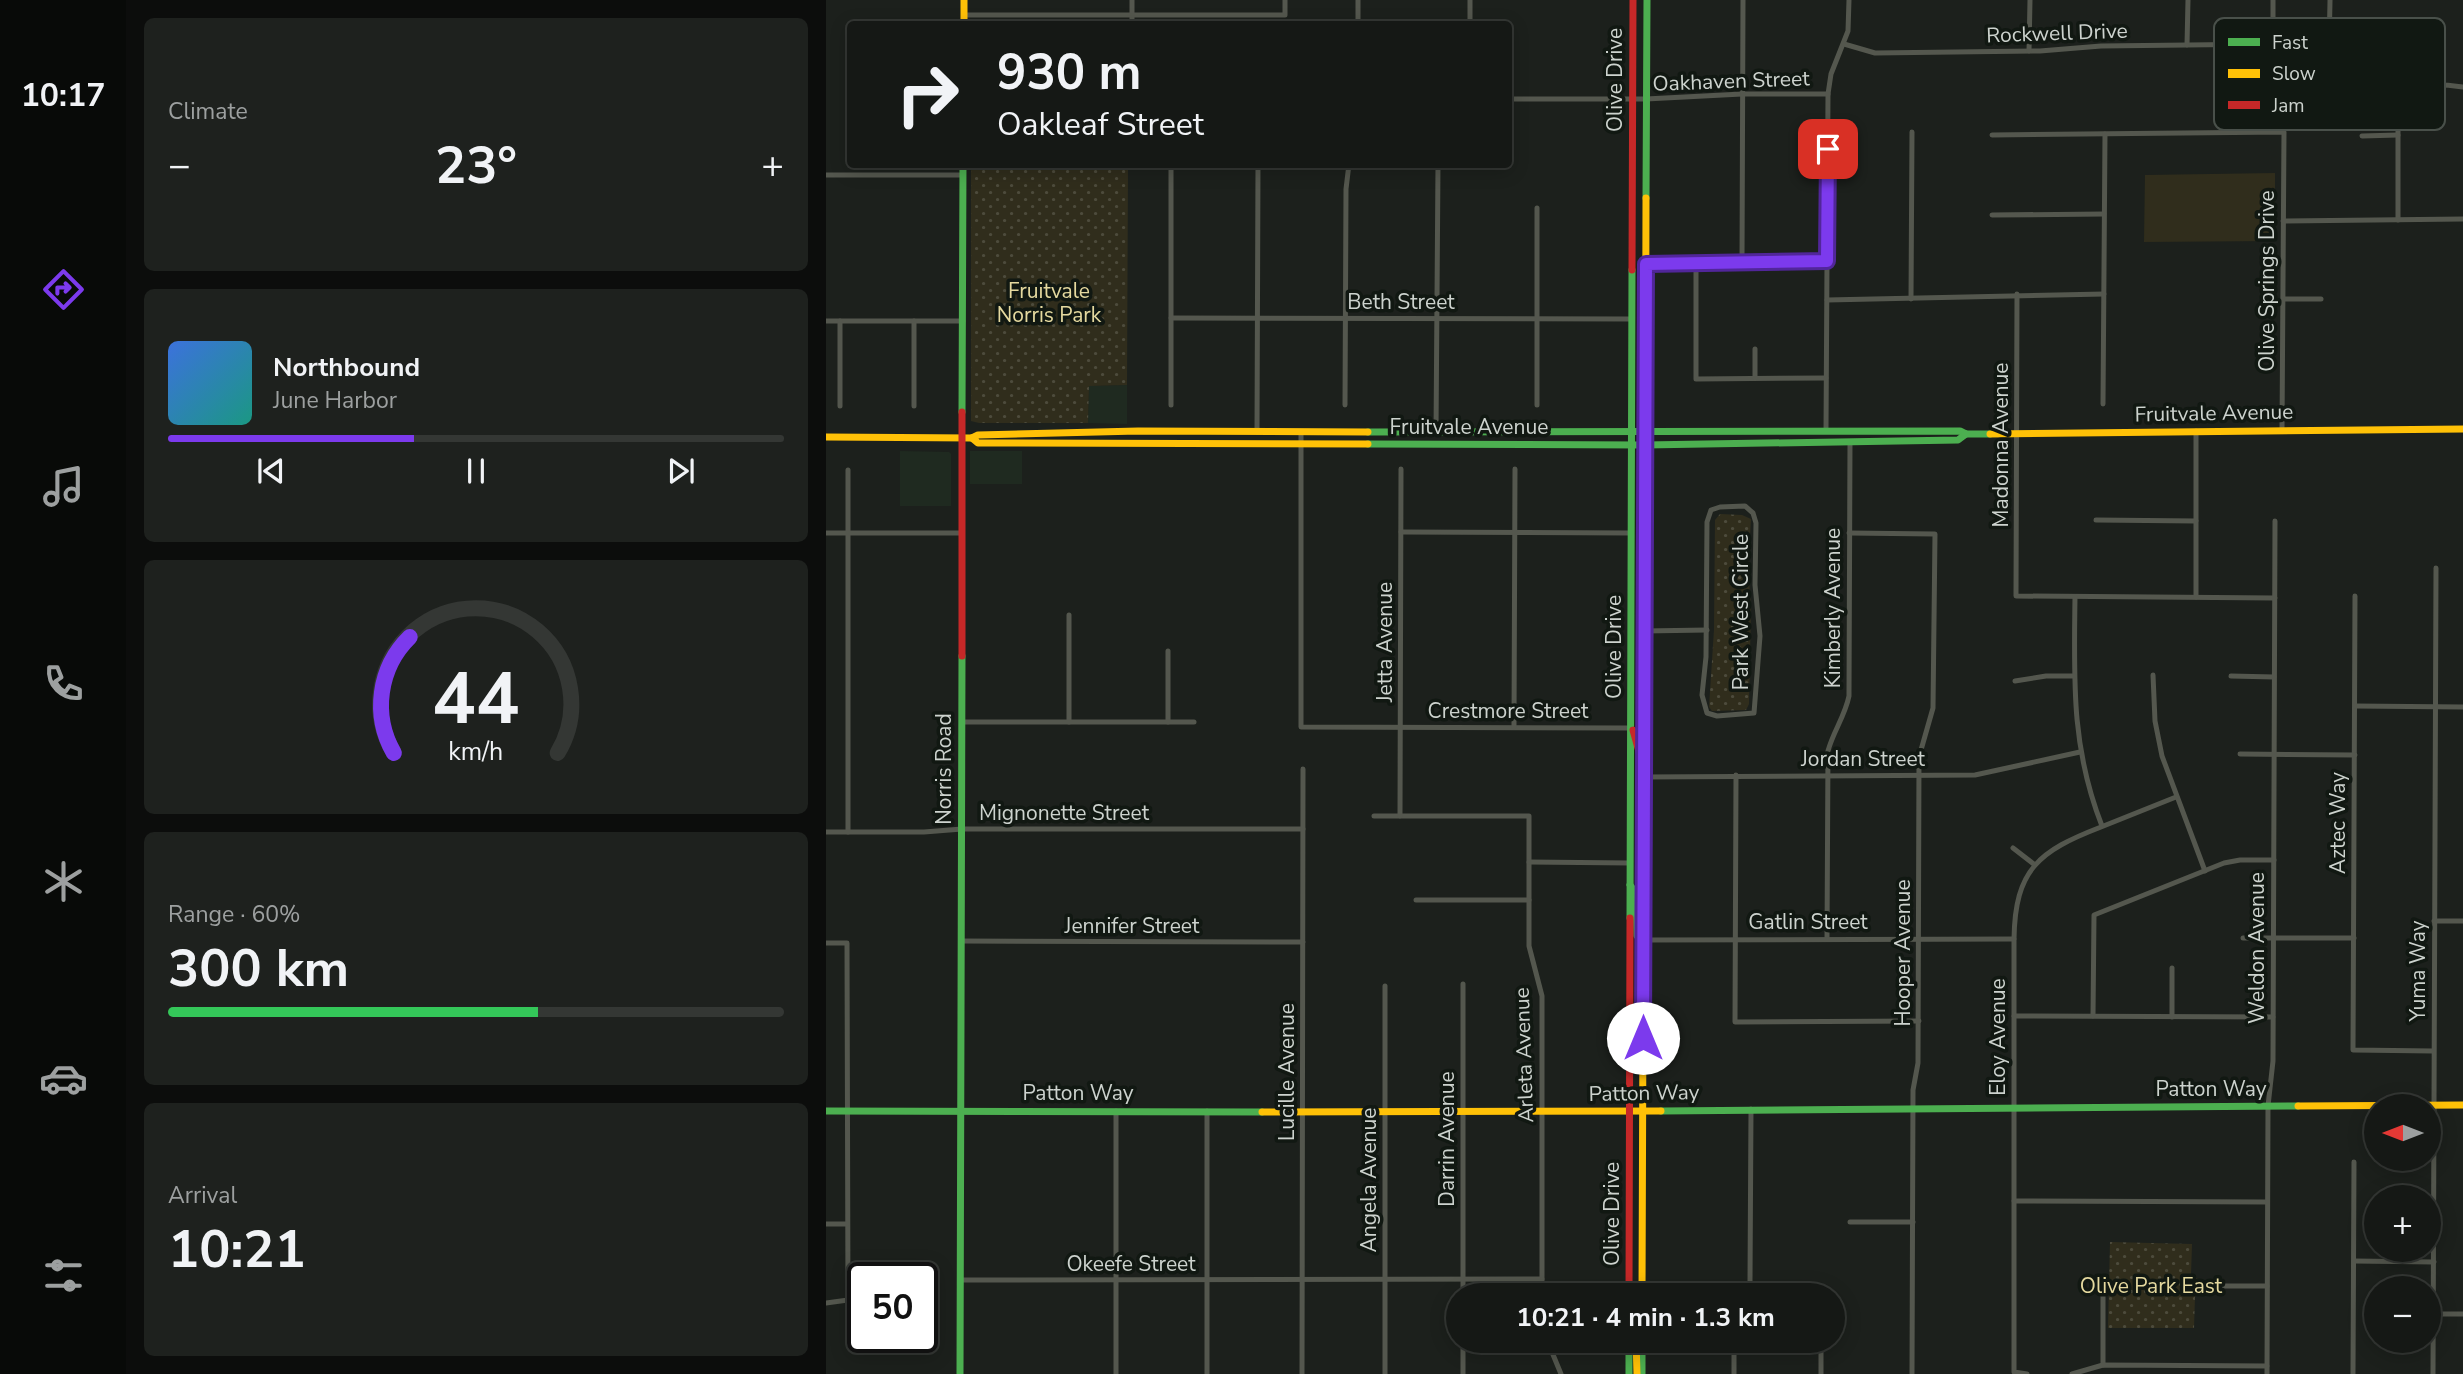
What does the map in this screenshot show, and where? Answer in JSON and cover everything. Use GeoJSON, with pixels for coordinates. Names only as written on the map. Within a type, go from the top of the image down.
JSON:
{"type":"FeatureCollection","features":[{"type":"Feature","properties":{"kind":"main road"},"geometry":{"type":"LineString","coordinates":[[964,0],[964,21]]}},
{"type":"Feature","properties":{"kind":"main road","name":"Olive Drive"},"geometry":{"type":"LineString","coordinates":[[1629,1283],[1633,0]]}},
{"type":"Feature","properties":{"kind":"main road","name":"Olive Drive"},"geometry":{"type":"LineString","coordinates":[[1642,1283],[1647,0]]}},
{"type":"Feature","properties":{"kind":"main road","name":"Norris Road"},"geometry":{"type":"LineString","coordinates":[[960,1374],[963,168]]}},
{"type":"Feature","properties":{"kind":"main road","name":"Fruitvale Avenue"},"geometry":{"type":"LineString","coordinates":[[826,438],[972,438],[978,435],[1108,432],[1960,431],[1966,434],[2463,429]]}},
{"type":"Feature","properties":{"kind":"main road"},"geometry":{"type":"LineString","coordinates":[[1850,442],[1855,437],[1880,431]]}},
{"type":"Feature","properties":{"kind":"main road"},"geometry":{"type":"LineString","coordinates":[[1108,432],[1108,444]]}},
{"type":"Feature","properties":{"kind":"main road","name":"Fruitvale Avenue"},"geometry":{"type":"LineString","coordinates":[[972,438],[978,443],[1645,445],[1958,440],[1966,434]]}},
{"type":"Feature","properties":{"kind":"main road"},"geometry":{"type":"LineString","coordinates":[[1632,587],[1638,625],[1644,631]]}},
{"type":"Feature","properties":{"kind":"main road"},"geometry":{"type":"LineString","coordinates":[[1631,728],[1636,733],[1644,777]]}},
{"type":"Feature","properties":{"kind":"main road"},"geometry":{"type":"LineString","coordinates":[[1630,885],[1636,893],[1637,936],[1643,940]]}},
{"type":"Feature","properties":{"kind":"main road","name":"Patton Way"},"geometry":{"type":"LineString","coordinates":[[826,1111],[1643,1112],[2364,1105]]}},
{"type":"Feature","properties":{"kind":"main road","name":"Patton Way"},"geometry":{"type":"LineString","coordinates":[[2441,1105],[2463,1105]]}},
{"type":"Feature","properties":{"kind":"main road"},"geometry":{"type":"LineString","coordinates":[[1629,1353],[1629,1374]]}},
{"type":"Feature","properties":{"kind":"main road"},"geometry":{"type":"LineString","coordinates":[[1638,1353],[1640,1374]]}},
{"type":"Feature","properties":{"kind":"main road"},"geometry":{"type":"LineString","coordinates":[[1640,1374],[1641,1353]]}},
{"type":"Feature","properties":{"kind":"street"},"geometry":{"type":"LineString","coordinates":[[1132,0],[1132,21]]}},
{"type":"Feature","properties":{"kind":"street"},"geometry":{"type":"LineString","coordinates":[[964,15],[1285,15],[1285,0]]}},
{"type":"Feature","properties":{"kind":"street"},"geometry":{"type":"LineString","coordinates":[[1358,0],[1358,21]]}},
{"type":"Feature","properties":{"kind":"street"},"geometry":{"type":"LineString","coordinates":[[1470,0],[1470,21]]}},
{"type":"Feature","properties":{"kind":"street"},"geometry":{"type":"LineString","coordinates":[[1742,261],[1743,0]]}},
{"type":"Feature","properties":{"kind":"street"},"geometry":{"type":"LineString","coordinates":[[1826,431],[1828,94],[1831,74],[1844,44],[1849,21],[1849,0]]}},
{"type":"Feature","properties":{"kind":"street"},"geometry":{"type":"LineString","coordinates":[[2029,51],[2030,0]]}},
{"type":"Feature","properties":{"kind":"street"},"geometry":{"type":"LineString","coordinates":[[2188,0],[2188,45]]}},
{"type":"Feature","properties":{"kind":"street","name":"Rockwell Drive"},"geometry":{"type":"LineString","coordinates":[[2273,0],[2273,18]]}},
{"type":"Feature","properties":{"kind":"street"},"geometry":{"type":"LineString","coordinates":[[2330,0],[2331,18]]}},
{"type":"Feature","properties":{"kind":"street","name":"Rockwell Drive"},"geometry":{"type":"LineString","coordinates":[[1844,44],[1875,52],[2029,51],[2101,46],[2214,45]]}},
{"type":"Feature","properties":{"kind":"street"},"geometry":{"type":"LineString","coordinates":[[2445,85],[2463,86]]}},
{"type":"Feature","properties":{"kind":"street","name":"Oakhaven Street"},"geometry":{"type":"LineString","coordinates":[[1512,99],[1646,99],[1742,94],[1828,94]]}},
{"type":"Feature","properties":{"kind":"street"},"geometry":{"type":"LineString","coordinates":[[2398,130],[2398,219]]}},
{"type":"Feature","properties":{"kind":"street"},"geometry":{"type":"LineString","coordinates":[[1911,299],[1912,132]]}},
{"type":"Feature","properties":{"kind":"street","name":"Olive Springs Drive"},"geometry":{"type":"LineString","coordinates":[[2105,134],[2284,132],[2282,430]]}},
{"type":"Feature","properties":{"kind":"street"},"geometry":{"type":"LineString","coordinates":[[1992,135],[2105,134],[2103,404]]}},
{"type":"Feature","properties":{"kind":"street"},"geometry":{"type":"LineString","coordinates":[[2362,136],[2398,135]]}},
{"type":"Feature","properties":{"kind":"street"},"geometry":{"type":"LineString","coordinates":[[1171,168],[1171,405]]}},
{"type":"Feature","properties":{"kind":"street"},"geometry":{"type":"LineString","coordinates":[[1257,432],[1258,168]]}},
{"type":"Feature","properties":{"kind":"street"},"geometry":{"type":"LineString","coordinates":[[1345,405],[1346,189],[1349,168]]}},
{"type":"Feature","properties":{"kind":"street"},"geometry":{"type":"LineString","coordinates":[[1436,433],[1438,168]]}},
{"type":"Feature","properties":{"kind":"street"},"geometry":{"type":"LineString","coordinates":[[826,175],[963,175]]}},
{"type":"Feature","properties":{"kind":"street"},"geometry":{"type":"LineString","coordinates":[[1537,208],[1537,405]]}},
{"type":"Feature","properties":{"kind":"street"},"geometry":{"type":"LineString","coordinates":[[1992,215],[2104,214]]}},
{"type":"Feature","properties":{"kind":"street"},"geometry":{"type":"LineString","coordinates":[[2283,221],[2463,219]]}},
{"type":"Feature","properties":{"kind":"street"},"geometry":{"type":"LineString","coordinates":[[1646,264],[1827,261]]}},
{"type":"Feature","properties":{"kind":"street"},"geometry":{"type":"LineString","coordinates":[[1696,262],[1696,379],[1826,378]]}},
{"type":"Feature","properties":{"kind":"street"},"geometry":{"type":"LineString","coordinates":[[1827,300],[2104,294]]}},
{"type":"Feature","properties":{"kind":"street","name":"Madonna Avenue"},"geometry":{"type":"LineString","coordinates":[[2017,295],[2016,596],[2075,597]]}},
{"type":"Feature","properties":{"kind":"street"},"geometry":{"type":"LineString","coordinates":[[2283,299],[2321,299]]}},
{"type":"Feature","properties":{"kind":"street","name":"Beth Street"},"geometry":{"type":"LineString","coordinates":[[1171,318],[1632,319]]}},
{"type":"Feature","properties":{"kind":"street"},"geometry":{"type":"LineString","coordinates":[[826,321],[963,321]]}},
{"type":"Feature","properties":{"kind":"street"},"geometry":{"type":"LineString","coordinates":[[840,321],[840,406]]}},
{"type":"Feature","properties":{"kind":"street"},"geometry":{"type":"LineString","coordinates":[[914,321],[914,405]]}},
{"type":"Feature","properties":{"kind":"street"},"geometry":{"type":"LineString","coordinates":[[1755,349],[1755,379]]}},
{"type":"Feature","properties":{"kind":"street"},"geometry":{"type":"LineString","coordinates":[[2196,431],[2196,597]]}},
{"type":"Feature","properties":{"kind":"street"},"geometry":{"type":"LineString","coordinates":[[1301,432],[1301,444]]}},
{"type":"Feature","properties":{"kind":"street","name":"Kimberly Avenue"},"geometry":{"type":"LineString","coordinates":[[1827,938],[1828,775],[1831,741],[1844,716],[1849,696],[1850,442]]}},
{"type":"Feature","properties":{"kind":"street","name":"Crestmore Street"},"geometry":{"type":"LineString","coordinates":[[1301,444],[1301,727],[1631,728]]}},
{"type":"Feature","properties":{"kind":"street","name":"Jetta Avenue"},"geometry":{"type":"LineString","coordinates":[[1400,816],[1401,469]]}},
{"type":"Feature","properties":{"kind":"street"},"geometry":{"type":"LineString","coordinates":[[1514,727],[1515,469]]}},
{"type":"Feature","properties":{"kind":"street"},"geometry":{"type":"LineString","coordinates":[[848,470],[848,832]]}},
{"type":"Feature","properties":{"kind":"street","name":"Park West Circle"},"geometry":{"type":"LineString","coordinates":[[1745,506],[1753,513],[1756,523],[1755,585],[1760,636],[1754,713],[1717,716],[1707,713],[1702,695],[1707,630],[1707,522],[1711,510],[1745,506]]}},
{"type":"Feature","properties":{"kind":"street"},"geometry":{"type":"LineString","coordinates":[[2096,520],[2196,521]]}},
{"type":"Feature","properties":{"kind":"street","name":"Weldon Avenue"},"geometry":{"type":"LineString","coordinates":[[2266,1374],[2268,1106],[2273,1069],[2275,521]]}},
{"type":"Feature","properties":{"kind":"street"},"geometry":{"type":"LineString","coordinates":[[1401,532],[1631,533]]}},
{"type":"Feature","properties":{"kind":"street"},"geometry":{"type":"LineString","coordinates":[[826,533],[962,533]]}},
{"type":"Feature","properties":{"kind":"street","name":"Hooper Avenue"},"geometry":{"type":"LineString","coordinates":[[1849,533],[1935,534],[1933,708],[1921,748],[1919,775],[1919,1021],[1913,1108],[1913,1374]]}},
{"type":"Feature","properties":{"kind":"street","name":"Yuma Way"},"geometry":{"type":"LineString","coordinates":[[2433,1094],[2436,568]]}},
{"type":"Feature","properties":{"kind":"street","name":"Aztec Way"},"geometry":{"type":"LineString","coordinates":[[2355,596],[2353,1050],[2433,1051]]}},
{"type":"Feature","properties":{"kind":"street"},"geometry":{"type":"LineString","coordinates":[[2102,826],[2080,752],[2074,676],[2075,597],[2275,597]]}},
{"type":"Feature","properties":{"kind":"street"},"geometry":{"type":"LineString","coordinates":[[1069,615],[1069,722]]}},
{"type":"Feature","properties":{"kind":"street"},"geometry":{"type":"LineString","coordinates":[[1644,631],[1707,630]]}},
{"type":"Feature","properties":{"kind":"street"},"geometry":{"type":"LineString","coordinates":[[1168,651],[1168,722]]}},
{"type":"Feature","properties":{"kind":"street"},"geometry":{"type":"LineString","coordinates":[[2153,675],[2158,739],[2176,797],[2205,871]]}},
{"type":"Feature","properties":{"kind":"street"},"geometry":{"type":"LineString","coordinates":[[2015,681],[2046,676],[2074,676]]}},
{"type":"Feature","properties":{"kind":"street"},"geometry":{"type":"LineString","coordinates":[[2231,676],[2274,677]]}},
{"type":"Feature","properties":{"kind":"street"},"geometry":{"type":"LineString","coordinates":[[2355,706],[2463,707]]}},
{"type":"Feature","properties":{"kind":"street"},"geometry":{"type":"LineString","coordinates":[[962,722],[1194,722]]}},
{"type":"Feature","properties":{"kind":"street","name":"Jordan Street"},"geometry":{"type":"LineString","coordinates":[[1644,777],[1984,775],[2080,752]]}},
{"type":"Feature","properties":{"kind":"street"},"geometry":{"type":"LineString","coordinates":[[2240,754],[2355,755]]}},
{"type":"Feature","properties":{"kind":"street","name":"Lucille Avenue"},"geometry":{"type":"LineString","coordinates":[[1301,1374],[1303,769]]}},
{"type":"Feature","properties":{"kind":"street"},"geometry":{"type":"LineString","coordinates":[[1736,775],[1735,1022],[1919,1021]]}},
{"type":"Feature","properties":{"kind":"street","name":"Eloy Avenue"},"geometry":{"type":"LineString","coordinates":[[2027,1374],[2014,1372],[2014,939],[2018,896],[2035,865],[2056,846],[2176,797]]}},
{"type":"Feature","properties":{"kind":"street"},"geometry":{"type":"LineString","coordinates":[[1374,816],[1400,816]]}},
{"type":"Feature","properties":{"kind":"street","name":"Arleta Avenue"},"geometry":{"type":"LineString","coordinates":[[1400,816],[1529,816],[1530,955],[1542,996],[1542,1283]]}},
{"type":"Feature","properties":{"kind":"street","name":"Mignonette Street"},"geometry":{"type":"LineString","coordinates":[[826,832],[924,832],[962,829],[1303,829]]}},
{"type":"Feature","properties":{"kind":"street"},"geometry":{"type":"LineString","coordinates":[[2013,848],[2035,865]]}},
{"type":"Feature","properties":{"kind":"street"},"geometry":{"type":"LineString","coordinates":[[2093,1016],[2094,915],[2232,861],[2274,860]]}},
{"type":"Feature","properties":{"kind":"street"},"geometry":{"type":"LineString","coordinates":[[1529,862],[1630,863]]}},
{"type":"Feature","properties":{"kind":"street"},"geometry":{"type":"LineString","coordinates":[[1416,900],[1529,900]]}},
{"type":"Feature","properties":{"kind":"street"},"geometry":{"type":"LineString","coordinates":[[2434,921],[2463,921]]}},
{"type":"Feature","properties":{"kind":"street"},"geometry":{"type":"LineString","coordinates":[[2243,938],[2354,938]]}},
{"type":"Feature","properties":{"kind":"street","name":"Gatlin Street"},"geometry":{"type":"LineString","coordinates":[[1643,940],[2014,939]]}},
{"type":"Feature","properties":{"kind":"street","name":"Jennifer Street"},"geometry":{"type":"LineString","coordinates":[[961,941],[1303,942]]}},
{"type":"Feature","properties":{"kind":"street"},"geometry":{"type":"LineString","coordinates":[[826,943],[847,943],[848,1300],[826,1304]]}},
{"type":"Feature","properties":{"kind":"street"},"geometry":{"type":"LineString","coordinates":[[2172,968],[2172,1017]]}},
{"type":"Feature","properties":{"kind":"street","name":"Darrin Avenue"},"geometry":{"type":"LineString","coordinates":[[1463,984],[1463,1283]]}},
{"type":"Feature","properties":{"kind":"street","name":"Angela Avenue"},"geometry":{"type":"LineString","coordinates":[[1385,986],[1385,1374]]}},
{"type":"Feature","properties":{"kind":"street"},"geometry":{"type":"LineString","coordinates":[[2014,1016],[2273,1017]]}},
{"type":"Feature","properties":{"kind":"street"},"geometry":{"type":"LineString","coordinates":[[1750,1283],[1751,1109]]}},
{"type":"Feature","properties":{"kind":"street"},"geometry":{"type":"LineString","coordinates":[[1116,1111],[1116,1374]]}},
{"type":"Feature","properties":{"kind":"street"},"geometry":{"type":"LineString","coordinates":[[1207,1111],[1207,1374]]}},
{"type":"Feature","properties":{"kind":"street"},"geometry":{"type":"LineString","coordinates":[[2353,1374],[2354,1162]]}},
{"type":"Feature","properties":{"kind":"street"},"geometry":{"type":"LineString","coordinates":[[2014,1201],[2267,1202]]}},
{"type":"Feature","properties":{"kind":"street"},"geometry":{"type":"LineString","coordinates":[[1850,1222],[1913,1222]]}},
{"type":"Feature","properties":{"kind":"street"},"geometry":{"type":"LineString","coordinates":[[826,1224],[847,1224]]}},
{"type":"Feature","properties":{"kind":"street"},"geometry":{"type":"LineString","coordinates":[[2354,1261],[2364,1261]]}},
{"type":"Feature","properties":{"kind":"street","name":"Yuma Way"},"geometry":{"type":"LineString","coordinates":[[2434,1262],[2434,1276]]}},
{"type":"Feature","properties":{"kind":"street"},"geometry":{"type":"LineString","coordinates":[[1385,1279],[1542,1279]]}},
{"type":"Feature","properties":{"kind":"street","name":"Okeefe Street"},"geometry":{"type":"LineString","coordinates":[[960,1280],[1385,1279]]}},
{"type":"Feature","properties":{"kind":"street"},"geometry":{"type":"LineString","coordinates":[[2098,1280],[2103,1291],[2103,1365]]}},
{"type":"Feature","properties":{"kind":"street"},"geometry":{"type":"LineString","coordinates":[[2207,1286],[2267,1286]]}},
{"type":"Feature","properties":{"kind":"street"},"geometry":{"type":"LineString","coordinates":[[2441,1314],[2463,1314]]}},
{"type":"Feature","properties":{"kind":"street"},"geometry":{"type":"LineString","coordinates":[[1463,1353],[1463,1374]]}},
{"type":"Feature","properties":{"kind":"street"},"geometry":{"type":"LineString","coordinates":[[1552,1353],[1561,1374]]}},
{"type":"Feature","properties":{"kind":"street"},"geometry":{"type":"LineString","coordinates":[[1734,1353],[1734,1374]]}},
{"type":"Feature","properties":{"kind":"street"},"geometry":{"type":"LineString","coordinates":[[1821,1353],[1821,1374]]}},
{"type":"Feature","properties":{"kind":"street","name":"Yuma Way"},"geometry":{"type":"LineString","coordinates":[[2433,1353],[2433,1374]]}},
{"type":"Feature","properties":{"kind":"street"},"geometry":{"type":"LineString","coordinates":[[2072,1374],[2103,1365],[2267,1366]]}},
{"type":"Feature","properties":{"kind":"shaded area"},"geometry":{"type":"Polygon","coordinates":[[[1127,385],[1127,424],[1088,423],[1089,386],[1127,385]]]}},
{"type":"Feature","properties":{"kind":"shaded area"},"geometry":{"type":"Polygon","coordinates":[[[900,451],[951,454],[951,506],[900,506],[900,451]]]}},
{"type":"Feature","properties":{"kind":"shaded area"},"geometry":{"type":"Polygon","coordinates":[[[970,451],[1022,451],[1022,484],[970,484],[970,451]]]}},
{"type":"Feature","properties":{"kind":"green space","name":"Fruitvale Norris Park"},"geometry":{"type":"Polygon","coordinates":[[[971,168],[1128,168],[1127,385],[1089,386],[1088,423],[971,421],[971,168]]]}},
{"type":"Feature","properties":{"kind":"green space"},"geometry":{"type":"Polygon","coordinates":[[[2275,173],[2275,241],[2144,242],[2145,175],[2275,173]]]}},
{"type":"Feature","properties":{"kind":"green space"},"geometry":{"type":"Polygon","coordinates":[[[1720,514],[1742,515],[1751,519],[1748,568],[1751,606],[1749,704],[1746,710],[1712,711],[1709,707],[1714,630],[1715,520],[1720,514]]]}},
{"type":"Feature","properties":{"kind":"green space","name":"Olive Park East"},"geometry":{"type":"Polygon","coordinates":[[[2110,1242],[2192,1244],[2191,1275],[2198,1279],[2196,1286],[2199,1293],[2195,1296],[2194,1328],[2108,1328],[2110,1242]]]}},
{"type":"Feature","properties":{"kind":"traffic: fast"},"geometry":{"type":"LineString","coordinates":[[1646,198],[1647,0]]}},
{"type":"Feature","properties":{"kind":"traffic: fast"},"geometry":{"type":"LineString","coordinates":[[962,412],[963,168]]}},
{"type":"Feature","properties":{"kind":"traffic: fast"},"geometry":{"type":"LineString","coordinates":[[1630,918],[1632,270]]}},
{"type":"Feature","properties":{"kind":"traffic: fast"},"geometry":{"type":"LineString","coordinates":[[1368,432],[1960,431],[1966,434],[1990,434]]}},
{"type":"Feature","properties":{"kind":"traffic: fast"},"geometry":{"type":"LineString","coordinates":[[1368,444],[1645,445],[1958,440],[1966,434]]}},
{"type":"Feature","properties":{"kind":"traffic: fast"},"geometry":{"type":"LineString","coordinates":[[1643,1012],[1645,640]]}},
{"type":"Feature","properties":{"kind":"traffic: fast"},"geometry":{"type":"LineString","coordinates":[[960,1374],[962,656]]}},
{"type":"Feature","properties":{"kind":"traffic: fast"},"geometry":{"type":"LineString","coordinates":[[1630,885],[1636,893],[1637,936],[1643,940]]}},
{"type":"Feature","properties":{"kind":"traffic: fast"},"geometry":{"type":"LineString","coordinates":[[1661,1111],[2298,1106]]}},
{"type":"Feature","properties":{"kind":"traffic: fast"},"geometry":{"type":"LineString","coordinates":[[826,1111],[1262,1112]]}},
{"type":"Feature","properties":{"kind":"traffic: fast"},"geometry":{"type":"LineString","coordinates":[[1629,1353],[1629,1374]]}},
{"type":"Feature","properties":{"kind":"traffic: fast"},"geometry":{"type":"LineString","coordinates":[[1642,1353],[1642,1374]]}},
{"type":"Feature","properties":{"kind":"traffic: slow"},"geometry":{"type":"LineString","coordinates":[[964,0],[964,21]]}},
{"type":"Feature","properties":{"kind":"traffic: slow"},"geometry":{"type":"LineString","coordinates":[[1645,640],[1646,198]]}},
{"type":"Feature","properties":{"kind":"traffic: slow"},"geometry":{"type":"LineString","coordinates":[[1990,434],[2463,429]]}},
{"type":"Feature","properties":{"kind":"traffic: slow"},"geometry":{"type":"LineString","coordinates":[[826,437],[972,438],[978,435],[1138,431],[1368,432]]}},
{"type":"Feature","properties":{"kind":"traffic: slow"},"geometry":{"type":"LineString","coordinates":[[972,438],[978,443],[1368,444]]}},
{"type":"Feature","properties":{"kind":"traffic: slow"},"geometry":{"type":"LineString","coordinates":[[1642,1283],[1643,1012]]}},
{"type":"Feature","properties":{"kind":"traffic: slow"},"geometry":{"type":"LineString","coordinates":[[2298,1106],[2463,1105]]}},
{"type":"Feature","properties":{"kind":"traffic: slow"},"geometry":{"type":"LineString","coordinates":[[1262,1112],[1661,1111]]}},
{"type":"Feature","properties":{"kind":"traffic: slow"},"geometry":{"type":"LineString","coordinates":[[1636,1353],[1637,1374]]}},
{"type":"Feature","properties":{"kind":"traffic: jam"},"geometry":{"type":"LineString","coordinates":[[1632,270],[1633,0]]}},
{"type":"Feature","properties":{"kind":"traffic: jam"},"geometry":{"type":"LineString","coordinates":[[962,412],[962,656]]}},
{"type":"Feature","properties":{"kind":"traffic: jam"},"geometry":{"type":"LineString","coordinates":[[1633,730],[1641,759]]}},
{"type":"Feature","properties":{"kind":"traffic: jam"},"geometry":{"type":"LineString","coordinates":[[1629,1283],[1630,918]]}},
{"type":"Feature","properties":{"kind":"route"},"geometry":{"type":"LineString","coordinates":[[1643,1038],[1646,264],[1827,261],[1828,149]]}}]}
